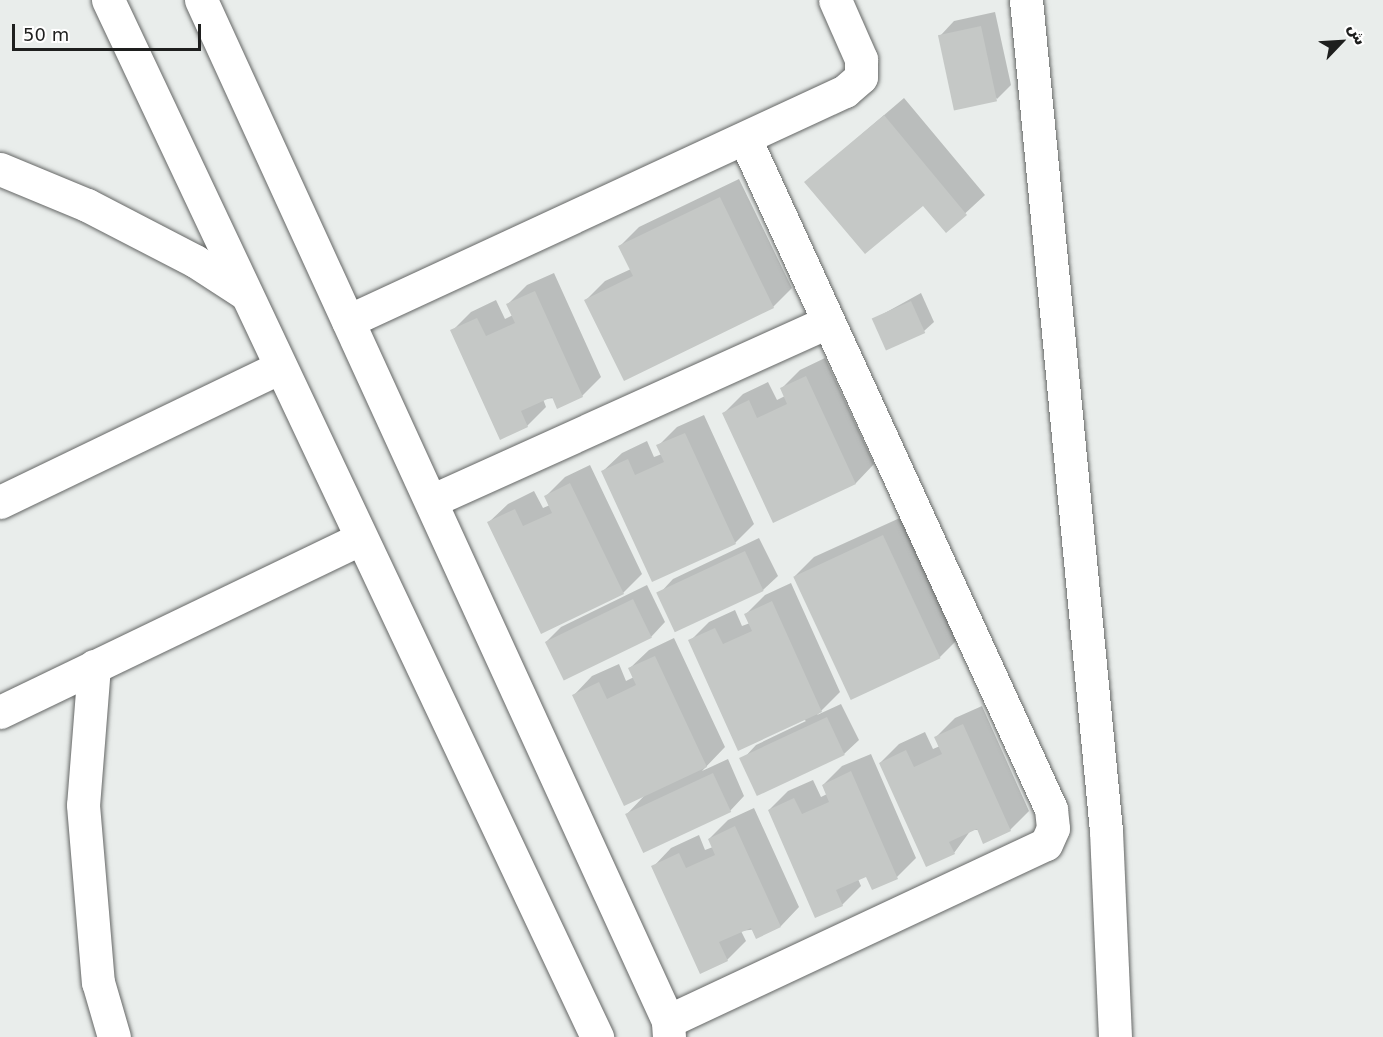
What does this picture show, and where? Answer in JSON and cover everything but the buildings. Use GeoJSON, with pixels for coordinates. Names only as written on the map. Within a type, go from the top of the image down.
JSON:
{"type":"FeatureCollection","features":[{"type":"Feature","properties":{"kind":"street"},"geometry":{"type":"LineString","coordinates":[[108,0],[359,539],[597,1037]]}},
{"type":"Feature","properties":{"kind":"street"},"geometry":{"type":"LineString","coordinates":[[201,0],[431,501],[669,1029],[1046,844],[1053,828],[1051,809],[746,141]]}},
{"type":"Feature","properties":{"kind":"street"},"geometry":{"type":"LineString","coordinates":[[348,321],[746,141],[861,77],[861,59],[835,0]]}},
{"type":"Feature","properties":{"kind":"street"},"geometry":{"type":"LineString","coordinates":[[1026,0],[1106,831],[1115,1037]]}},
{"type":"Feature","properties":{"kind":"street"},"geometry":{"type":"LineString","coordinates":[[0,169],[87,205],[195,261],[246,294]]}},
{"type":"Feature","properties":{"kind":"street"},"geometry":{"type":"LineString","coordinates":[[431,501],[828,322]]}},
{"type":"Feature","properties":{"kind":"street"},"geometry":{"type":"LineString","coordinates":[[0,502],[280,367]]}},
{"type":"Feature","properties":{"kind":"street"},"geometry":{"type":"LineString","coordinates":[[0,712],[359,539]]}},
{"type":"Feature","properties":{"kind":"street"},"geometry":{"type":"LineString","coordinates":[[94,666],[83,805],[98,982],[114,1037]]}}]}
